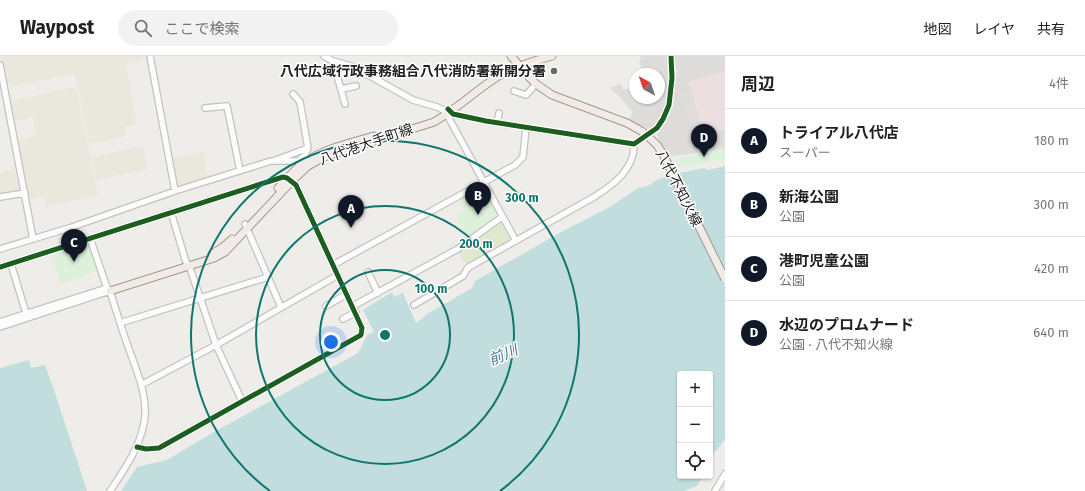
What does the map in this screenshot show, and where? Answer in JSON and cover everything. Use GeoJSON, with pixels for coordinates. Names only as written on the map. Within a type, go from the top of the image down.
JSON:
{"type":"FeatureCollection","features":[{"type":"Feature","properties":{"kind":"main road","name":"八代不知火線"},"geometry":{"type":"LineString","coordinates":[[511,56],[536,84],[552,94],[627,123],[643,132],[657,145],[664,156],[725,279]]}},
{"type":"Feature","properties":{"kind":"main road","name":"八代港大手町線"},"geometry":{"type":"LineString","coordinates":[[518,65],[535,56]]}},
{"type":"Feature","properties":{"kind":"main road","name":"八代港大手町線"},"geometry":{"type":"LineString","coordinates":[[289,180],[317,160],[434,122],[494,74],[518,65],[552,56]]}},
{"type":"Feature","properties":{"kind":"main road","name":"八代港大手町線"},"geometry":{"type":"LineString","coordinates":[[108,289],[188,264],[214,258],[225,252],[289,180],[300,162],[325,152],[447,112]]}},
{"type":"Feature","properties":{"kind":"street"},"geometry":{"type":"LineString","coordinates":[[150,56],[175,191]]}},
{"type":"Feature","properties":{"kind":"street"},"geometry":{"type":"LineString","coordinates":[[324,56],[333,61],[354,67],[413,100],[437,107],[453,114],[526,128],[634,144],[657,128],[669,105],[672,78],[671,56]]}},
{"type":"Feature","properties":{"kind":"street"},"geometry":{"type":"LineString","coordinates":[[333,61],[345,104]]}},
{"type":"Feature","properties":{"kind":"street"},"geometry":{"type":"LineString","coordinates":[[0,64],[33,239]]}},
{"type":"Feature","properties":{"kind":"street"},"geometry":{"type":"LineString","coordinates":[[514,91],[526,95],[536,84]]}},
{"type":"Feature","properties":{"kind":"street"},"geometry":{"type":"LineString","coordinates":[[342,89],[356,86]]}},
{"type":"Feature","properties":{"kind":"street"},"geometry":{"type":"LineString","coordinates":[[272,161],[300,162],[308,148],[300,102],[293,94]]}},
{"type":"Feature","properties":{"kind":"street"},"geometry":{"type":"LineString","coordinates":[[205,108],[227,106],[240,171]]}},
{"type":"Feature","properties":{"kind":"street"},"geometry":{"type":"LineString","coordinates":[[447,112],[516,241]]}},
{"type":"Feature","properties":{"kind":"street"},"geometry":{"type":"LineString","coordinates":[[497,123],[499,113]]}},
{"type":"Feature","properties":{"kind":"street"},"geometry":{"type":"LineString","coordinates":[[334,265],[520,161],[523,157],[526,128]]}},
{"type":"Feature","properties":{"kind":"street"},"geometry":{"type":"LineString","coordinates":[[414,305],[463,276],[469,267],[611,186],[622,176],[629,163],[634,149],[634,144]]}},
{"type":"Feature","properties":{"kind":"street"},"geometry":{"type":"LineString","coordinates":[[0,249],[308,148]]}},
{"type":"Feature","properties":{"kind":"street"},"geometry":{"type":"LineString","coordinates":[[0,267],[278,178],[283,177],[296,185],[354,309],[362,328],[361,335],[159,448],[146,449],[137,447]]}},
{"type":"Feature","properties":{"kind":"street"},"geometry":{"type":"LineString","coordinates":[[0,197],[25,193]]}},
{"type":"Feature","properties":{"kind":"street"},"geometry":{"type":"LineString","coordinates":[[171,212],[216,345],[242,401]]}},
{"type":"Feature","properties":{"kind":"street"},"geometry":{"type":"LineString","coordinates":[[343,319],[354,309],[378,293],[456,250],[502,217]]}},
{"type":"Feature","properties":{"kind":"street"},"geometry":{"type":"LineString","coordinates":[[246,227],[281,307]]}},
{"type":"Feature","properties":{"kind":"street"},"geometry":{"type":"LineString","coordinates":[[90,238],[141,385],[145,404],[144,422],[137,447],[110,491]]}},
{"type":"Feature","properties":{"kind":"street"},"geometry":{"type":"LineString","coordinates":[[11,264],[26,314]]}},
{"type":"Feature","properties":{"kind":"street"},"geometry":{"type":"LineString","coordinates":[[368,272],[378,293]]}},
{"type":"Feature","properties":{"kind":"street"},"geometry":{"type":"LineString","coordinates":[[141,385],[216,345],[338,275]]}},
{"type":"Feature","properties":{"kind":"street"},"geometry":{"type":"LineString","coordinates":[[120,323],[268,277]]}},
{"type":"Feature","properties":{"kind":"street"},"geometry":{"type":"LineString","coordinates":[[0,322],[108,289]]}},
{"type":"Feature","properties":{"kind":"street"},"geometry":{"type":"LineString","coordinates":[[0,327],[108,289]]}},
{"type":"Feature","properties":{"kind":"street"},"geometry":{"type":"LineString","coordinates":[[326,306],[347,294]]}},
{"type":"Feature","properties":{"kind":"street"},"geometry":{"type":"LineString","coordinates":[[715,491],[725,474]]}},
{"type":"Feature","properties":{"kind":"shaded area"},"geometry":{"type":"Polygon","coordinates":[[[0,56],[143,56],[144,60],[126,64],[137,124],[125,127],[126,136],[89,144],[75,74],[6,87],[0,56]]]}},
{"type":"Feature","properties":{"kind":"shaded area"},"geometry":{"type":"Polygon","coordinates":[[[640,56],[667,56],[669,62],[667,94],[664,111],[652,130],[630,121],[632,112],[620,97],[610,88],[621,84],[623,90],[629,88],[629,104],[665,104],[665,68],[641,68],[639,60],[641,60],[640,56]]]}},
{"type":"Feature","properties":{"kind":"shaded area"},"geometry":{"type":"Polygon","coordinates":[[[674,56],[725,56],[725,147],[712,151],[657,135],[664,124],[673,98],[677,71],[674,56]]]}},
{"type":"Feature","properties":{"kind":"shaded area"},"geometry":{"type":"Polygon","coordinates":[[[674,56],[725,56],[725,71],[688,82],[691,92],[683,94],[695,144],[725,136],[725,147],[712,151],[666,157],[657,135],[664,124],[673,98],[677,71],[674,56]]]}},
{"type":"Feature","properties":{"kind":"shaded area"},"geometry":{"type":"Polygon","coordinates":[[[76,87],[98,196],[46,206],[44,197],[28,200],[16,140],[36,136],[33,117],[13,121],[9,101],[76,87]]]}},
{"type":"Feature","properties":{"kind":"shaded area"},"geometry":{"type":"Polygon","coordinates":[[[143,146],[148,169],[96,180],[91,157],[143,146]]]}},
{"type":"Feature","properties":{"kind":"shaded area"},"geometry":{"type":"Polygon","coordinates":[[[203,152],[208,179],[178,189],[173,158],[203,152]]]}},
{"type":"Feature","properties":{"kind":"shaded area"},"geometry":{"type":"Polygon","coordinates":[[[15,169],[19,190],[0,194],[0,172],[15,169]]]}},
{"type":"Feature","properties":{"kind":"green space"},"geometry":{"type":"Polygon","coordinates":[[[725,148],[725,161],[715,160],[677,168],[675,159],[725,148]]]}},
{"type":"Feature","properties":{"kind":"green space"},"geometry":{"type":"Polygon","coordinates":[[[483,187],[496,212],[495,217],[467,238],[456,218],[464,212],[457,200],[483,187]]]}},
{"type":"Feature","properties":{"kind":"green space"},"geometry":{"type":"Polygon","coordinates":[[[501,223],[512,241],[467,266],[458,252],[501,223]]]}},
{"type":"Feature","properties":{"kind":"green space"},"geometry":{"type":"Polygon","coordinates":[[[87,242],[97,271],[61,284],[51,254],[87,242]]]}},
{"type":"Feature","properties":{"kind":"water","name":"前川"},"geometry":{"type":"Polygon","coordinates":[[[725,166],[725,439],[713,454],[713,371],[677,371],[677,479],[701,479],[697,486],[684,491],[121,491],[137,467],[167,460],[212,433],[358,353],[367,335],[374,332],[363,310],[392,292],[394,297],[403,293],[416,323],[427,314],[472,288],[475,281],[563,231],[610,207],[638,188],[644,187],[659,179],[672,175],[704,168],[708,170],[725,166]]]}},
{"type":"Feature","properties":{"kind":"water"},"geometry":{"type":"Polygon","coordinates":[[[29,360],[31,368],[45,365],[87,491],[0,491],[0,368],[29,360]]]}},
{"type":"Feature","properties":{"kind":"pier"},"geometry":{"type":"Polygon","coordinates":[[[692,92],[704,135],[725,129],[725,136],[695,144],[683,94],[692,92]]]}},
{"type":"Feature","properties":{"kind":"cycle path"},"geometry":{"type":"LineString","coordinates":[[448,109],[453,114],[486,121],[634,144],[657,128],[669,105],[672,78],[671,56]]}},
{"type":"Feature","properties":{"kind":"cycle path"},"geometry":{"type":"LineString","coordinates":[[0,267],[283,177],[287,178],[296,185],[362,328],[361,335],[159,448],[146,449],[137,447]]}},
{"type":"Feature","properties":{"kind":"place","name":"八代広域行政事務組合八代消防署新開分署"},"geometry":{"type":"Point","coordinates":[554,71]}},
{"type":"Feature","properties":{"kind":"place","name":"水辺のプロムナード"},"geometry":{"type":"Point","coordinates":[704,157]}},
{"type":"Feature","properties":{"kind":"place","name":"新海公園"},"geometry":{"type":"Point","coordinates":[478,215]}},
{"type":"Feature","properties":{"kind":"place","name":"トライアル八代店"},"geometry":{"type":"Point","coordinates":[351,228]}},
{"type":"Feature","properties":{"kind":"place","name":"港町児童公園"},"geometry":{"type":"Point","coordinates":[74,262]}}]}
